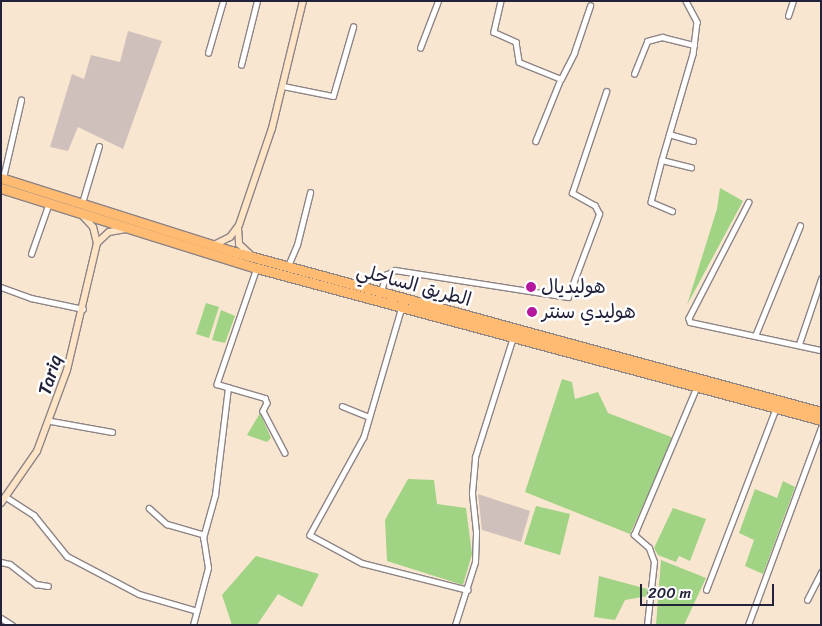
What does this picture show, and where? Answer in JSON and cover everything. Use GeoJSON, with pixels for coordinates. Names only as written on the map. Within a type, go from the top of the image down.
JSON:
{"type":"FeatureCollection","features":[{"type":"Feature","properties":{"kind":"highway","name":"الطريق الساحلي"},"geometry":{"type":"LineString","coordinates":[[2,182],[81,209],[288,266],[381,294],[821,412]]}},
{"type":"Feature","properties":{"kind":"highway","name":"الطريق الساحلي"},"geometry":{"type":"LineString","coordinates":[[2,182],[49,203],[81,209],[130,229],[257,268],[821,420]]}},
{"type":"Feature","properties":{"kind":"main road"},"geometry":{"type":"LineString","coordinates":[[212,246],[228,239],[238,227],[272,128],[302,1]]}},
{"type":"Feature","properties":{"kind":"main road"},"geometry":{"type":"LineString","coordinates":[[81,209],[93,227],[97,243],[109,232],[130,229]]}},
{"type":"Feature","properties":{"kind":"main road"},"geometry":{"type":"LineString","coordinates":[[238,227],[239,244],[252,256]]}},
{"type":"Feature","properties":{"kind":"main road","name":"Tariq"},"geometry":{"type":"LineString","coordinates":[[1,503],[31,462],[51,422],[82,309],[97,243]]}},
{"type":"Feature","properties":{"kind":"street"},"geometry":{"type":"LineString","coordinates":[[208,52],[223,1]]}},
{"type":"Feature","properties":{"kind":"street"},"geometry":{"type":"LineString","coordinates":[[241,65],[257,1]]}},
{"type":"Feature","properties":{"kind":"street"},"geometry":{"type":"LineString","coordinates":[[420,48],[438,1]]}},
{"type":"Feature","properties":{"kind":"street"},"geometry":{"type":"LineString","coordinates":[[501,1],[494,32],[516,42],[519,62],[561,78]]}},
{"type":"Feature","properties":{"kind":"street"},"geometry":{"type":"LineString","coordinates":[[672,211],[651,202],[694,45],[697,22],[686,1]]}},
{"type":"Feature","properties":{"kind":"street"},"geometry":{"type":"LineString","coordinates":[[788,16],[793,1]]}},
{"type":"Feature","properties":{"kind":"street"},"geometry":{"type":"LineString","coordinates":[[536,141],[561,78],[574,53],[590,6]]}},
{"type":"Feature","properties":{"kind":"street"},"geometry":{"type":"LineString","coordinates":[[283,86],[333,96],[353,27]]}},
{"type":"Feature","properties":{"kind":"street"},"geometry":{"type":"LineString","coordinates":[[634,74],[648,41],[662,37],[694,45]]}},
{"type":"Feature","properties":{"kind":"street"},"geometry":{"type":"LineString","coordinates":[[381,294],[386,274],[395,270],[568,297],[599,214],[595,206],[574,197],[572,193],[606,92]]}},
{"type":"Feature","properties":{"kind":"street"},"geometry":{"type":"LineString","coordinates":[[2,182],[21,100]]}},
{"type":"Feature","properties":{"kind":"street"},"geometry":{"type":"LineString","coordinates":[[669,134],[693,141]]}},
{"type":"Feature","properties":{"kind":"street"},"geometry":{"type":"LineString","coordinates":[[81,209],[99,146]]}},
{"type":"Feature","properties":{"kind":"street"},"geometry":{"type":"LineString","coordinates":[[662,160],[690,167]]}},
{"type":"Feature","properties":{"kind":"street"},"geometry":{"type":"LineString","coordinates":[[288,266],[297,245],[310,193]]}},
{"type":"Feature","properties":{"kind":"street"},"geometry":{"type":"LineString","coordinates":[[749,202],[689,318],[693,325],[799,344],[821,350]]}},
{"type":"Feature","properties":{"kind":"street"},"geometry":{"type":"LineString","coordinates":[[31,254],[49,203]]}},
{"type":"Feature","properties":{"kind":"street"},"geometry":{"type":"LineString","coordinates":[[755,336],[800,226]]}},
{"type":"Feature","properties":{"kind":"street"},"geometry":{"type":"LineString","coordinates":[[257,268],[218,385],[266,400],[264,413],[284,453]]}},
{"type":"Feature","properties":{"kind":"street"},"geometry":{"type":"LineString","coordinates":[[799,344],[821,279]]}},
{"type":"Feature","properties":{"kind":"street"},"geometry":{"type":"LineString","coordinates":[[1,287],[31,298],[82,309]]}},
{"type":"Feature","properties":{"kind":"street"},"geometry":{"type":"LineString","coordinates":[[402,307],[360,447],[319,514],[310,537],[362,563],[468,590]]}},
{"type":"Feature","properties":{"kind":"street"},"geometry":{"type":"LineString","coordinates":[[455,625],[468,590],[475,562],[476,532],[472,493],[476,458],[512,337]]}},
{"type":"Feature","properties":{"kind":"street"},"geometry":{"type":"LineString","coordinates":[[647,625],[654,562],[649,548],[634,534],[697,386]]}},
{"type":"Feature","properties":{"kind":"street"},"geometry":{"type":"LineString","coordinates":[[193,625],[208,568],[203,534],[216,495],[228,388]]}},
{"type":"Feature","properties":{"kind":"street"},"geometry":{"type":"LineString","coordinates":[[342,406],[369,417]]}},
{"type":"Feature","properties":{"kind":"street"},"geometry":{"type":"LineString","coordinates":[[706,590],[776,408]]}},
{"type":"Feature","properties":{"kind":"street"},"geometry":{"type":"LineString","coordinates":[[51,422],[112,432]]}},
{"type":"Feature","properties":{"kind":"street"},"geometry":{"type":"LineString","coordinates":[[748,625],[821,428]]}},
{"type":"Feature","properties":{"kind":"street"},"geometry":{"type":"LineString","coordinates":[[6,497],[34,515],[67,556],[139,594],[197,611]]}},
{"type":"Feature","properties":{"kind":"street"},"geometry":{"type":"LineString","coordinates":[[149,508],[167,524],[203,534]]}},
{"type":"Feature","properties":{"kind":"street"},"geometry":{"type":"LineString","coordinates":[[1,562],[10,564],[36,584],[48,586]]}},
{"type":"Feature","properties":{"kind":"street"},"geometry":{"type":"LineString","coordinates":[[807,600],[821,572]]}},
{"type":"Feature","properties":{"kind":"street"},"geometry":{"type":"LineString","coordinates":[[1,618],[12,625]]}},
{"type":"Feature","properties":{"kind":"shaded area"},"geometry":{"type":"Polygon","coordinates":[[[128,31],[162,41],[123,149],[78,127],[68,151],[50,147],[72,74],[84,79],[91,55],[120,62],[128,31]]]}},
{"type":"Feature","properties":{"kind":"shaded area"},"geometry":{"type":"Polygon","coordinates":[[[478,494],[530,511],[521,542],[482,530],[478,494]]]}},
{"type":"Feature","properties":{"kind":"green space"},"geometry":{"type":"Polygon","coordinates":[[[720,188],[743,201],[687,305],[717,209],[720,188]]]}},
{"type":"Feature","properties":{"kind":"green space"},"geometry":{"type":"Polygon","coordinates":[[[206,303],[219,307],[209,338],[196,334],[206,303]]]}},
{"type":"Feature","properties":{"kind":"green space"},"geometry":{"type":"Polygon","coordinates":[[[221,310],[235,316],[225,343],[212,340],[221,310]]]}},
{"type":"Feature","properties":{"kind":"green space"},"geometry":{"type":"Polygon","coordinates":[[[562,379],[572,382],[575,399],[598,392],[608,413],[674,438],[630,534],[525,492],[562,379]]]}},
{"type":"Feature","properties":{"kind":"green space"},"geometry":{"type":"Polygon","coordinates":[[[260,413],[271,438],[267,442],[247,435],[260,413]]]}},
{"type":"Feature","properties":{"kind":"green space"},"geometry":{"type":"Polygon","coordinates":[[[408,479],[434,480],[437,504],[466,508],[472,554],[463,585],[387,561],[385,520],[408,479]]]}},
{"type":"Feature","properties":{"kind":"green space"},"geometry":{"type":"Polygon","coordinates":[[[783,481],[795,487],[763,574],[745,566],[754,540],[739,533],[755,489],[777,498],[783,481]]]}},
{"type":"Feature","properties":{"kind":"green space"},"geometry":{"type":"Polygon","coordinates":[[[536,506],[570,514],[560,555],[524,544],[536,506]]]}},
{"type":"Feature","properties":{"kind":"green space"},"geometry":{"type":"Polygon","coordinates":[[[673,508],[706,519],[690,561],[679,556],[676,562],[658,555],[654,548],[673,508]]]}},
{"type":"Feature","properties":{"kind":"green space"},"geometry":{"type":"Polygon","coordinates":[[[256,556],[319,574],[302,607],[278,594],[257,625],[232,625],[222,595],[256,556]]]}},
{"type":"Feature","properties":{"kind":"green space"},"geometry":{"type":"Polygon","coordinates":[[[661,560],[706,578],[684,625],[656,625],[661,560]]]}},
{"type":"Feature","properties":{"kind":"green space"},"geometry":{"type":"Polygon","coordinates":[[[599,576],[651,590],[648,596],[625,600],[615,620],[594,617],[599,576]]]}},
{"type":"Feature","properties":{"kind":"place","name":"هوليديال"},"geometry":{"type":"Point","coordinates":[531,287]}},
{"type":"Feature","properties":{"kind":"place","name":"هوليدي سنتر"},"geometry":{"type":"Point","coordinates":[532,312]}}]}
